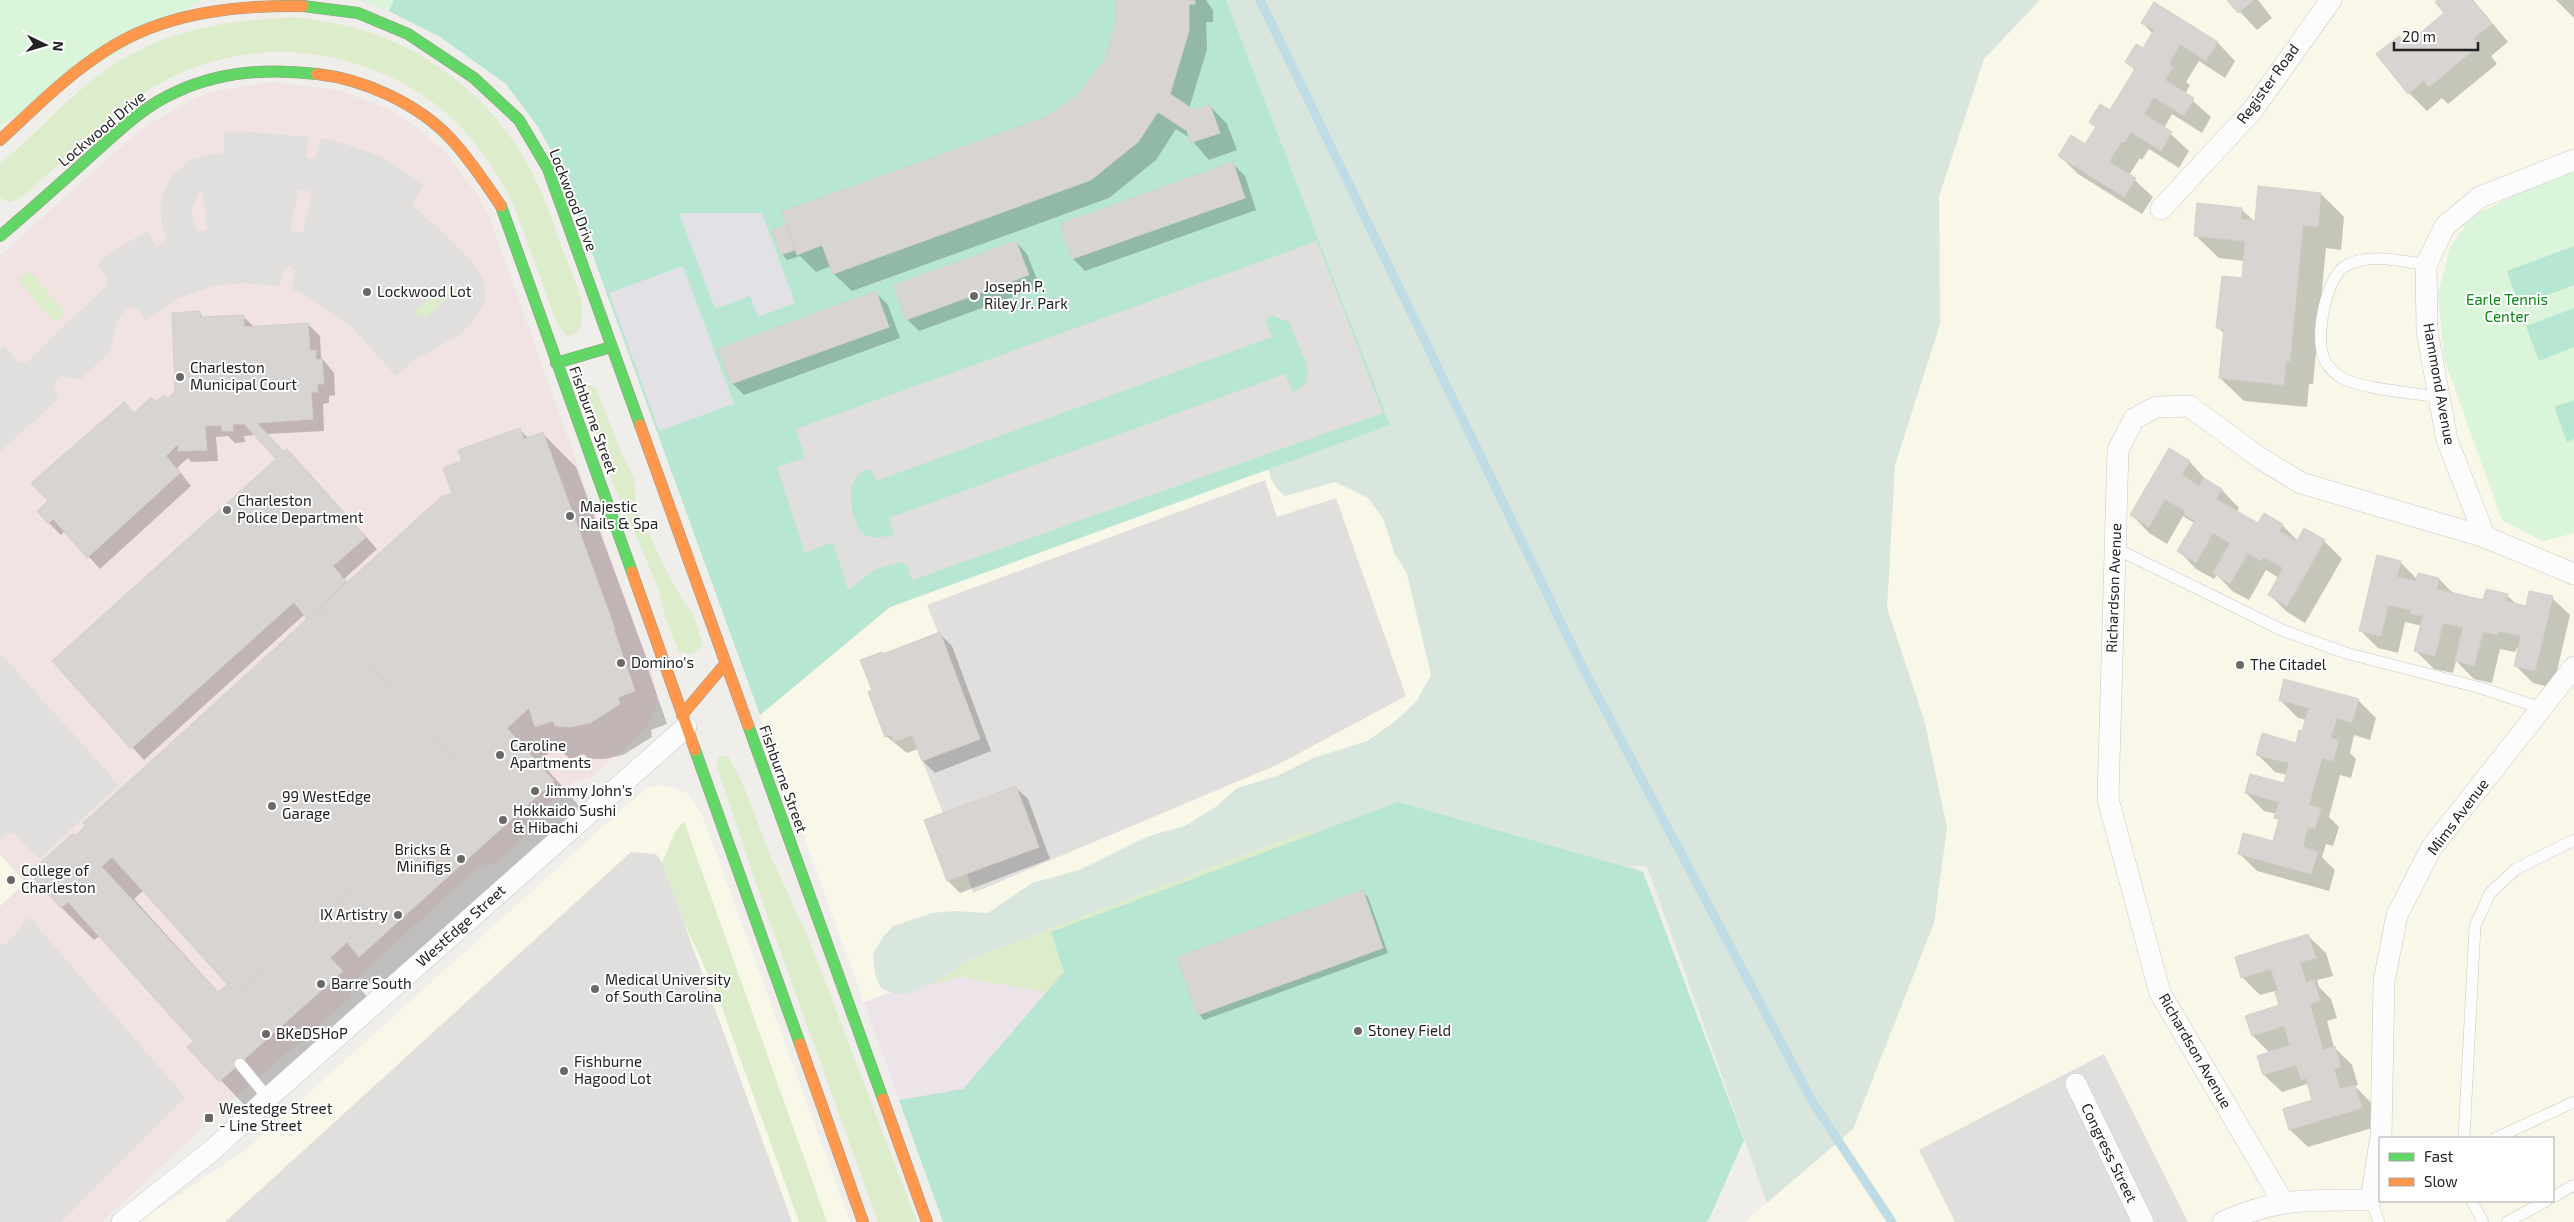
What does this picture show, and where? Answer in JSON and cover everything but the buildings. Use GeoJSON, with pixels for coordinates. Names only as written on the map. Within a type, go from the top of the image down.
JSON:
{"type":"FeatureCollection","features":[{"type":"Feature","properties":{"kind":"main road","name":"Lockwood Drive"},"geometry":{"type":"LineString","coordinates":[[0,140],[93,58],[145,30],[196,13],[251,6],[301,4],[359,13],[426,44],[461,68],[493,92],[526,130],[548,169],[611,347]]}},
{"type":"Feature","properties":{"kind":"main road","name":"Lockwood Drive"},"geometry":{"type":"LineString","coordinates":[[0,236],[142,111],[177,91],[223,75],[258,70],[295,69],[340,77],[382,93],[428,118],[463,152],[502,208],[556,362]]}},
{"type":"Feature","properties":{"kind":"main road"},"geometry":{"type":"LineString","coordinates":[[556,362],[611,347]]}},
{"type":"Feature","properties":{"kind":"main road","name":"Fishburne Street"},"geometry":{"type":"LineString","coordinates":[[611,347],[927,1222]]}},
{"type":"Feature","properties":{"kind":"main road","name":"Fishburne Street"},"geometry":{"type":"LineString","coordinates":[[556,362],[864,1222]]}},
{"type":"Feature","properties":{"kind":"main road"},"geometry":{"type":"LineString","coordinates":[[684,721],[725,664]]}},
{"type":"Feature","properties":{"kind":"street","name":"Register Road"},"geometry":{"type":"LineString","coordinates":[[2160,209],[2252,111],[2331,0]]}},
{"type":"Feature","properties":{"kind":"street","name":"Hammond Avenue"},"geometry":{"type":"LineString","coordinates":[[2485,537],[2447,440],[2427,331],[2426,265],[2445,226],[2480,197],[2574,160]]}},
{"type":"Feature","properties":{"kind":"street","name":"Richardson Avenue"},"geometry":{"type":"LineString","coordinates":[[2283,1202],[2160,993],[2108,799],[2118,450],[2134,419],[2156,407],[2189,406],[2260,458],[2301,484],[2485,537],[2574,574]]}},
{"type":"Feature","properties":{"kind":"street","name":"Mims Avenue"},"geometry":{"type":"LineString","coordinates":[[2381,1137],[2384,981],[2397,915],[2432,847],[2574,666]]}},
{"type":"Feature","properties":{"kind":"street","name":"WestEdge Street"},"geometry":{"type":"LineString","coordinates":[[122,1222],[215,1148],[684,721]]}},
{"type":"Feature","properties":{"kind":"street","name":"Congress Street"},"geometry":{"type":"LineString","coordinates":[[2076,1084],[2143,1222]]}},
{"type":"Feature","properties":{"kind":"street"},"geometry":{"type":"LineString","coordinates":[[2223,1222],[2268,1204],[2299,1200],[2371,1200],[2379,1148]]}},
{"type":"Feature","properties":{"kind":"lane"},"geometry":{"type":"LineString","coordinates":[[2426,265],[2358,260],[2346,266],[2334,278],[2328,291],[2320,339],[2322,354],[2329,368],[2340,377],[2357,383],[2439,397]]}},
{"type":"Feature","properties":{"kind":"lane"},"geometry":{"type":"LineString","coordinates":[[2115,548],[2292,634],[2380,663],[2481,688],[2541,708]]}},
{"type":"Feature","properties":{"kind":"lane"},"geometry":{"type":"LineString","coordinates":[[2464,1137],[2475,926],[2490,894],[2516,869],[2574,840]]}},
{"type":"Feature","properties":{"kind":"lane"},"geometry":{"type":"LineString","coordinates":[[240,1064],[268,1098]]}},
{"type":"Feature","properties":{"kind":"lane"},"geometry":{"type":"LineString","coordinates":[[2498,1137],[2573,1104]]}},
{"type":"Feature","properties":{"kind":"lane"},"geometry":{"type":"LineString","coordinates":[[2554,1196],[2574,1185]]}},
{"type":"Feature","properties":{"kind":"lane"},"geometry":{"type":"LineString","coordinates":[[2371,1200],[2379,1222]]}},
{"type":"Feature","properties":{"kind":"lane"},"geometry":{"type":"LineString","coordinates":[[2473,1202],[2483,1222]]}},
{"type":"Feature","properties":{"kind":"lane"},"geometry":{"type":"LineString","coordinates":[[2507,1222],[2544,1202]]}},
{"type":"Feature","properties":{"kind":"shaded area"},"geometry":{"type":"Polygon","coordinates":[[[1226,0],[2040,0],[1984,59],[1939,196],[1940,324],[1895,465],[1887,608],[1925,723],[1947,828],[1934,923],[1853,1129],[1767,1203],[1647,866],[1630,866],[1643,872],[1678,965],[1307,831],[966,961],[951,972],[913,992],[896,994],[881,988],[875,974],[873,954],[883,937],[893,926],[932,913],[954,911],[988,913],[1032,883],[1079,870],[1149,836],[1185,826],[1217,806],[1237,788],[1277,776],[1313,758],[1367,741],[1393,723],[1416,702],[1431,675],[1407,574],[1395,554],[1383,518],[1368,498],[1335,482],[1285,496],[1274,485],[1270,477],[1268,461],[1347,314],[1226,0]]]}},
{"type":"Feature","properties":{"kind":"shaded area","name":"The Citadel"},"geometry":{"type":"Polygon","coordinates":[[[2040,0],[2574,0],[2574,1222],[1745,1222],[1853,1129],[1925,723],[1887,608],[1895,465],[1940,324],[1939,196],[1984,59],[2040,0]]]}},
{"type":"Feature","properties":{"kind":"shaded area"},"geometry":{"type":"Polygon","coordinates":[[[272,82],[338,90],[389,109],[416,127],[447,154],[478,196],[490,219],[655,682],[657,705],[645,730],[592,777],[574,782],[532,818],[527,834],[496,863],[479,866],[353,982],[349,999],[226,1106],[102,1222],[0,1222],[0,906],[25,883],[0,854],[0,256],[125,143],[149,124],[196,98],[221,90],[272,82]]]}},
{"type":"Feature","properties":{"kind":"shaded area","name":"Lockwood Lot"},"geometry":{"type":"Polygon","coordinates":[[[238,131],[309,137],[306,156],[310,159],[316,156],[321,138],[340,142],[384,158],[424,184],[412,205],[449,238],[477,268],[484,282],[485,301],[474,320],[462,333],[415,360],[396,376],[351,326],[308,297],[292,289],[295,271],[290,266],[284,268],[280,286],[243,283],[212,286],[177,299],[145,320],[139,310],[133,307],[128,308],[117,321],[110,352],[80,380],[64,376],[56,381],[54,385],[58,399],[0,452],[0,349],[4,345],[19,363],[28,361],[105,287],[107,280],[97,265],[103,258],[148,230],[156,246],[164,244],[166,239],[161,221],[162,195],[172,176],[192,159],[224,152],[224,133],[238,131]],[[299,190],[290,229],[296,233],[303,231],[312,195],[308,191],[299,190]],[[199,192],[191,211],[196,229],[201,232],[207,229],[203,194],[199,192]],[[447,284],[416,310],[416,315],[427,317],[450,296],[451,291],[447,284]]]}},
{"type":"Feature","properties":{"kind":"shaded area"},"geometry":{"type":"Polygon","coordinates":[[[679,213],[762,213],[795,303],[758,317],[750,296],[715,309],[679,213]]]}},
{"type":"Feature","properties":{"kind":"shaded area"},"geometry":{"type":"Polygon","coordinates":[[[1317,241],[1383,413],[912,580],[908,567],[901,562],[876,569],[848,590],[833,542],[805,553],[777,467],[805,458],[796,429],[1317,241]],[[1271,315],[1265,320],[1272,337],[876,481],[871,469],[863,471],[856,477],[851,488],[852,510],[859,530],[867,536],[875,538],[894,535],[889,518],[1285,374],[1293,393],[1305,384],[1308,373],[1306,363],[1289,322],[1271,315]]]}},
{"type":"Feature","properties":{"kind":"shaded area"},"geometry":{"type":"Polygon","coordinates":[[[683,266],[734,404],[659,431],[609,293],[683,266]]]}},
{"type":"Feature","properties":{"kind":"shaded area"},"geometry":{"type":"Polygon","coordinates":[[[1390,425],[1518,757],[864,1002],[760,715],[890,607],[1390,425]]]}},
{"type":"Feature","properties":{"kind":"shaded area"},"geometry":{"type":"Polygon","coordinates":[[[1265,480],[1277,517],[1336,498],[1406,696],[1279,764],[973,893],[967,874],[1038,847],[1016,786],[943,813],[912,735],[970,713],[927,605],[1265,480]]]}},
{"type":"Feature","properties":{"kind":"shaded area"},"geometry":{"type":"Polygon","coordinates":[[[0,653],[119,785],[39,859],[15,834],[8,833],[0,841],[0,653]]]}},
{"type":"Feature","properties":{"kind":"shaded area","name":"Fishburne Hagood Lot"},"geometry":{"type":"Polygon","coordinates":[[[668,786],[687,793],[703,817],[850,1222],[138,1222],[245,1151],[646,788],[668,786]]]}},
{"type":"Feature","properties":{"kind":"shaded area","name":"Fishburne Hagood Lot"},"geometry":{"type":"Polygon","coordinates":[[[631,852],[656,854],[662,862],[792,1222],[225,1222],[631,852]]]}},
{"type":"Feature","properties":{"kind":"shaded area","name":"College of Charleston"},"geometry":{"type":"Polygon","coordinates":[[[0,854],[25,883],[0,906],[0,854]]]}},
{"type":"Feature","properties":{"kind":"shaded area"},"geometry":{"type":"Polygon","coordinates":[[[29,917],[185,1097],[61,1222],[0,1222],[0,944],[7,944],[29,917]]]}},
{"type":"Feature","properties":{"kind":"shaded area"},"geometry":{"type":"Polygon","coordinates":[[[1051,932],[1064,972],[963,1089],[899,1100],[864,1002],[1051,932]]]}},
{"type":"Feature","properties":{"kind":"shaded area"},"geometry":{"type":"Polygon","coordinates":[[[2104,1054],[2188,1222],[1955,1222],[1919,1150],[2104,1054]]]}},
{"type":"Feature","properties":{"kind":"green space"},"geometry":{"type":"Polygon","coordinates":[[[0,0],[201,0],[0,126],[0,0]]]}},
{"type":"Feature","properties":{"kind":"green space"},"geometry":{"type":"Polygon","coordinates":[[[359,0],[394,0],[388,11],[359,0]]]}},
{"type":"Feature","properties":{"kind":"green space","name":"Joseph P. Riley Jr. Park"},"geometry":{"type":"Polygon","coordinates":[[[394,0],[1226,0],[1390,425],[890,607],[760,715],[561,168],[538,127],[506,84],[440,37],[389,11],[394,0]]]}},
{"type":"Feature","properties":{"kind":"green space"},"geometry":{"type":"Polygon","coordinates":[[[293,17],[338,24],[368,32],[396,43],[424,57],[449,74],[473,94],[494,117],[513,141],[539,187],[579,292],[582,313],[577,333],[567,336],[558,326],[511,199],[482,152],[470,137],[456,122],[417,91],[370,69],[320,55],[295,52],[256,53],[228,57],[187,70],[162,82],[124,107],[19,199],[9,202],[0,198],[0,164],[73,96],[109,68],[158,42],[182,33],[235,22],[293,17]]]}},
{"type":"Feature","properties":{"kind":"green space","name":"Earle Tennis Center"},"geometry":{"type":"Polygon","coordinates":[[[2574,166],[2574,533],[2543,541],[2502,520],[2444,359],[2438,294],[2450,247],[2472,216],[2574,166]]]}},
{"type":"Feature","properties":{"kind":"green space"},"geometry":{"type":"Polygon","coordinates":[[[2574,246],[2574,285],[2519,306],[2507,271],[2574,246]]]}},
{"type":"Feature","properties":{"kind":"green space"},"geometry":{"type":"Polygon","coordinates":[[[29,270],[63,309],[64,315],[60,320],[53,320],[17,280],[29,270]]]}},
{"type":"Feature","properties":{"kind":"green space"},"geometry":{"type":"Polygon","coordinates":[[[447,284],[451,291],[450,296],[427,317],[416,315],[416,310],[447,284]]]}},
{"type":"Feature","properties":{"kind":"green space"},"geometry":{"type":"Polygon","coordinates":[[[2574,308],[2574,347],[2539,361],[2526,326],[2574,308]]]}},
{"type":"Feature","properties":{"kind":"green space"},"geometry":{"type":"Polygon","coordinates":[[[588,385],[596,388],[623,457],[634,477],[636,500],[663,565],[685,604],[693,614],[702,641],[701,647],[692,654],[679,652],[665,617],[658,588],[612,481],[583,398],[585,388],[588,385]]]}},
{"type":"Feature","properties":{"kind":"green space"},"geometry":{"type":"Polygon","coordinates":[[[2574,400],[2574,439],[2567,442],[2554,407],[2574,400]]]}},
{"type":"Feature","properties":{"kind":"green space"},"geometry":{"type":"Polygon","coordinates":[[[722,755],[728,756],[742,782],[771,857],[810,942],[917,1222],[878,1222],[758,889],[717,767],[718,758],[722,755]]]}},
{"type":"Feature","properties":{"kind":"green space","name":"Stoney Field"},"geometry":{"type":"Polygon","coordinates":[[[1398,802],[1643,872],[1744,1140],[1706,1222],[943,1222],[899,1100],[963,1089],[1064,972],[1051,932],[1398,802]]]}},
{"type":"Feature","properties":{"kind":"green space"},"geometry":{"type":"Polygon","coordinates":[[[684,821],[827,1222],[799,1222],[717,994],[683,920],[662,862],[674,835],[684,821]]]}},
{"type":"Feature","properties":{"kind":"green space"},"geometry":{"type":"Polygon","coordinates":[[[1307,831],[1326,839],[1173,948],[1045,992],[960,977],[922,987],[947,975],[966,961],[1307,831]]]}},
{"type":"Feature","properties":{"kind":"waterway"},"geometry":{"type":"LineString","coordinates":[[1260,0],[1583,668],[1812,1101],[1892,1222]]}},
{"type":"Feature","properties":{"kind":"traffic: fast"},"geometry":{"type":"LineString","coordinates":[[303,6],[358,13],[408,34],[474,78],[519,120],[548,169],[640,425]]}},
{"type":"Feature","properties":{"kind":"traffic: fast"},"geometry":{"type":"LineString","coordinates":[[0,236],[123,127],[143,111],[164,98],[193,85],[227,75],[281,71],[317,74]]}},
{"type":"Feature","properties":{"kind":"traffic: fast"},"geometry":{"type":"LineString","coordinates":[[501,206],[632,572]]}},
{"type":"Feature","properties":{"kind":"traffic: fast"},"geometry":{"type":"LineString","coordinates":[[556,363],[611,347]]}},
{"type":"Feature","properties":{"kind":"traffic: fast"},"geometry":{"type":"LineString","coordinates":[[748,725],[883,1099]]}},
{"type":"Feature","properties":{"kind":"traffic: fast"},"geometry":{"type":"LineString","coordinates":[[695,750],[800,1044]]}},
{"type":"Feature","properties":{"kind":"traffic: slow"},"geometry":{"type":"LineString","coordinates":[[0,140],[77,71],[127,38],[175,20],[200,14],[251,7],[303,6]]}},
{"type":"Feature","properties":{"kind":"traffic: slow"},"geometry":{"type":"LineString","coordinates":[[317,74],[353,81],[371,87],[422,114],[457,146],[501,206]]}},
{"type":"Feature","properties":{"kind":"traffic: slow"},"geometry":{"type":"LineString","coordinates":[[640,425],[748,725]]}},
{"type":"Feature","properties":{"kind":"traffic: slow"},"geometry":{"type":"LineString","coordinates":[[632,572],[695,750]]}},
{"type":"Feature","properties":{"kind":"traffic: slow"},"geometry":{"type":"LineString","coordinates":[[682,715],[725,664]]}},
{"type":"Feature","properties":{"kind":"traffic: slow"},"geometry":{"type":"LineString","coordinates":[[800,1044],[863,1222]]}},
{"type":"Feature","properties":{"kind":"traffic: slow"},"geometry":{"type":"LineString","coordinates":[[883,1099],[927,1222]]}},
{"type":"Feature","properties":{"kind":"place","name":"Lockwood Lot"},"geometry":{"type":"Point","coordinates":[367,292]}},
{"type":"Feature","properties":{"kind":"place","name":"Joseph P. Riley Jr. Park"},"geometry":{"type":"Point","coordinates":[974,296]}},
{"type":"Feature","properties":{"kind":"place","name":"Charleston Municipal Court"},"geometry":{"type":"Point","coordinates":[180,377]}},
{"type":"Feature","properties":{"kind":"place","name":"Charleston Police Department"},"geometry":{"type":"Point","coordinates":[227,510]}},
{"type":"Feature","properties":{"kind":"place","name":"Majestic Nails & Spa"},"geometry":{"type":"Point","coordinates":[570,516]}},
{"type":"Feature","properties":{"kind":"place","name":"Domino's"},"geometry":{"type":"Point","coordinates":[621,663]}},
{"type":"Feature","properties":{"kind":"place","name":"The Citadel"},"geometry":{"type":"Point","coordinates":[2240,665]}},
{"type":"Feature","properties":{"kind":"place","name":"Caroline Apartments"},"geometry":{"type":"Point","coordinates":[500,755]}},
{"type":"Feature","properties":{"kind":"place","name":"Jimmy John's"},"geometry":{"type":"Point","coordinates":[535,791]}},
{"type":"Feature","properties":{"kind":"place","name":"99 WestEdge Garage"},"geometry":{"type":"Point","coordinates":[272,806]}},
{"type":"Feature","properties":{"kind":"place","name":"Hokkaido Sushi & Hibachi"},"geometry":{"type":"Point","coordinates":[503,820]}},
{"type":"Feature","properties":{"kind":"place","name":"Bricks & Minifigs"},"geometry":{"type":"Point","coordinates":[461,859]}},
{"type":"Feature","properties":{"kind":"place","name":"College of Charleston"},"geometry":{"type":"Point","coordinates":[11,880]}},
{"type":"Feature","properties":{"kind":"place","name":"IX Artistry"},"geometry":{"type":"Point","coordinates":[398,915]}},
{"type":"Feature","properties":{"kind":"place","name":"Barre South"},"geometry":{"type":"Point","coordinates":[321,984]}},
{"type":"Feature","properties":{"kind":"place","name":"Medical University of South Carolina"},"geometry":{"type":"Point","coordinates":[595,989]}},
{"type":"Feature","properties":{"kind":"place","name":"Stoney Field"},"geometry":{"type":"Point","coordinates":[1358,1031]}},
{"type":"Feature","properties":{"kind":"place","name":"BKeDSHoP"},"geometry":{"type":"Point","coordinates":[266,1034]}},
{"type":"Feature","properties":{"kind":"place","name":"Fishburne Hagood Lot"},"geometry":{"type":"Point","coordinates":[564,1071]}},
{"type":"Feature","properties":{"kind":"place","name":"Westedge Street - Line Street"},"geometry":{"type":"Point","coordinates":[209,1118]}}]}
